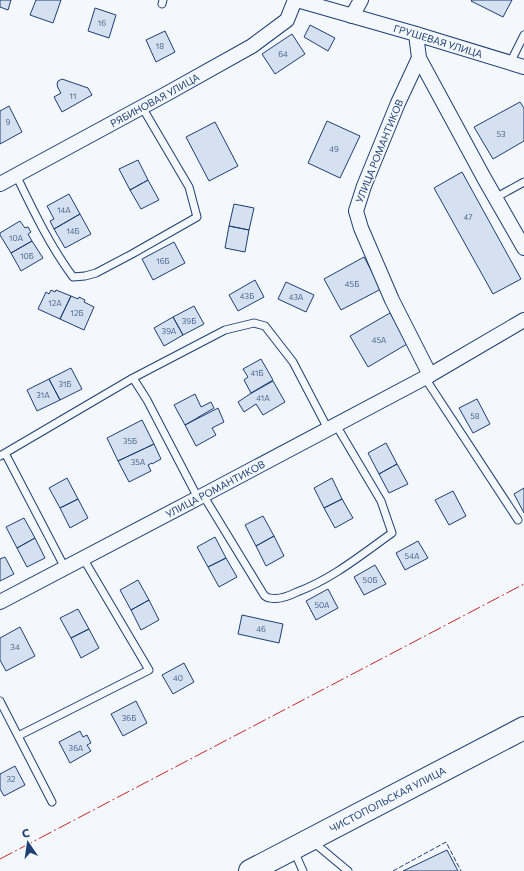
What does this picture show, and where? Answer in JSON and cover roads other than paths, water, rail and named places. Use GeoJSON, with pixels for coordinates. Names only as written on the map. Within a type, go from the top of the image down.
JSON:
{"type":"FeatureCollection","features":[{"type":"Feature","properties":{"kind":"main road","name":"ЧИСТОПОЛЬСКАЯ УЛИЦА"},"geometry":{"type":"LineString","coordinates":[[261,868],[302,844],[524,728]]}},
{"type":"Feature","properties":{"kind":"street","name":"ГРУШЕВАЯ УЛИЦА"},"geometry":{"type":"LineString","coordinates":[[296,0],[416,34],[524,67]]}},
{"type":"Feature","properties":{"kind":"street","name":"РЯБИНОВАЯ УЛИЦА"},"geometry":{"type":"LineString","coordinates":[[0,184],[252,46],[287,20],[296,0]]}},
{"type":"Feature","properties":{"kind":"street"},"geometry":{"type":"LineString","coordinates":[[352,16],[361,0]]}},
{"type":"Feature","properties":{"kind":"street"},"geometry":{"type":"LineString","coordinates":[[416,34],[419,58],[524,248]]}},
{"type":"Feature","properties":{"kind":"street","name":"УЛИЦА РОМАНТИКОВ"},"geometry":{"type":"LineString","coordinates":[[419,58],[398,103],[364,186],[356,211],[361,228],[427,376]]}},
{"type":"Feature","properties":{"kind":"street","name":"УЛИЦА РОМАНТИКОВ"},"geometry":{"type":"LineString","coordinates":[[0,602],[201,497],[427,376],[524,320]]}},
{"type":"Feature","properties":{"kind":"lane"},"geometry":{"type":"LineString","coordinates":[[510,63],[524,35]]}},
{"type":"Feature","properties":{"kind":"lane"},"geometry":{"type":"LineString","coordinates":[[16,175],[40,224],[62,261],[73,276],[85,276],[96,273],[132,254],[197,217],[189,186],[142,107]]}},
{"type":"Feature","properties":{"kind":"lane"},"geometry":{"type":"LineString","coordinates":[[495,198],[524,182]]}},
{"type":"Feature","properties":{"kind":"lane"},"geometry":{"type":"LineString","coordinates":[[65,568],[2,455],[133,378],[225,330],[254,323],[265,326],[293,362],[332,427],[381,501],[392,533],[350,564],[328,578],[288,596],[275,599],[269,598],[264,595],[201,497],[133,378]]}},
{"type":"Feature","properties":{"kind":"lane"},"geometry":{"type":"LineString","coordinates":[[427,376],[518,520]]}},
{"type":"Feature","properties":{"kind":"lane"},"geometry":{"type":"LineString","coordinates":[[18,736],[149,670],[83,558]]}},
{"type":"Feature","properties":{"kind":"lane"},"geometry":{"type":"LineString","coordinates":[[0,701],[52,802]]}},
{"type":"Feature","properties":{"kind":"lane"},"geometry":{"type":"LineString","coordinates":[[302,844],[303,871]]}},
{"type":"Feature","properties":{"kind":"lane"},"geometry":{"type":"LineString","coordinates":[[302,844],[348,871]]}}]}
